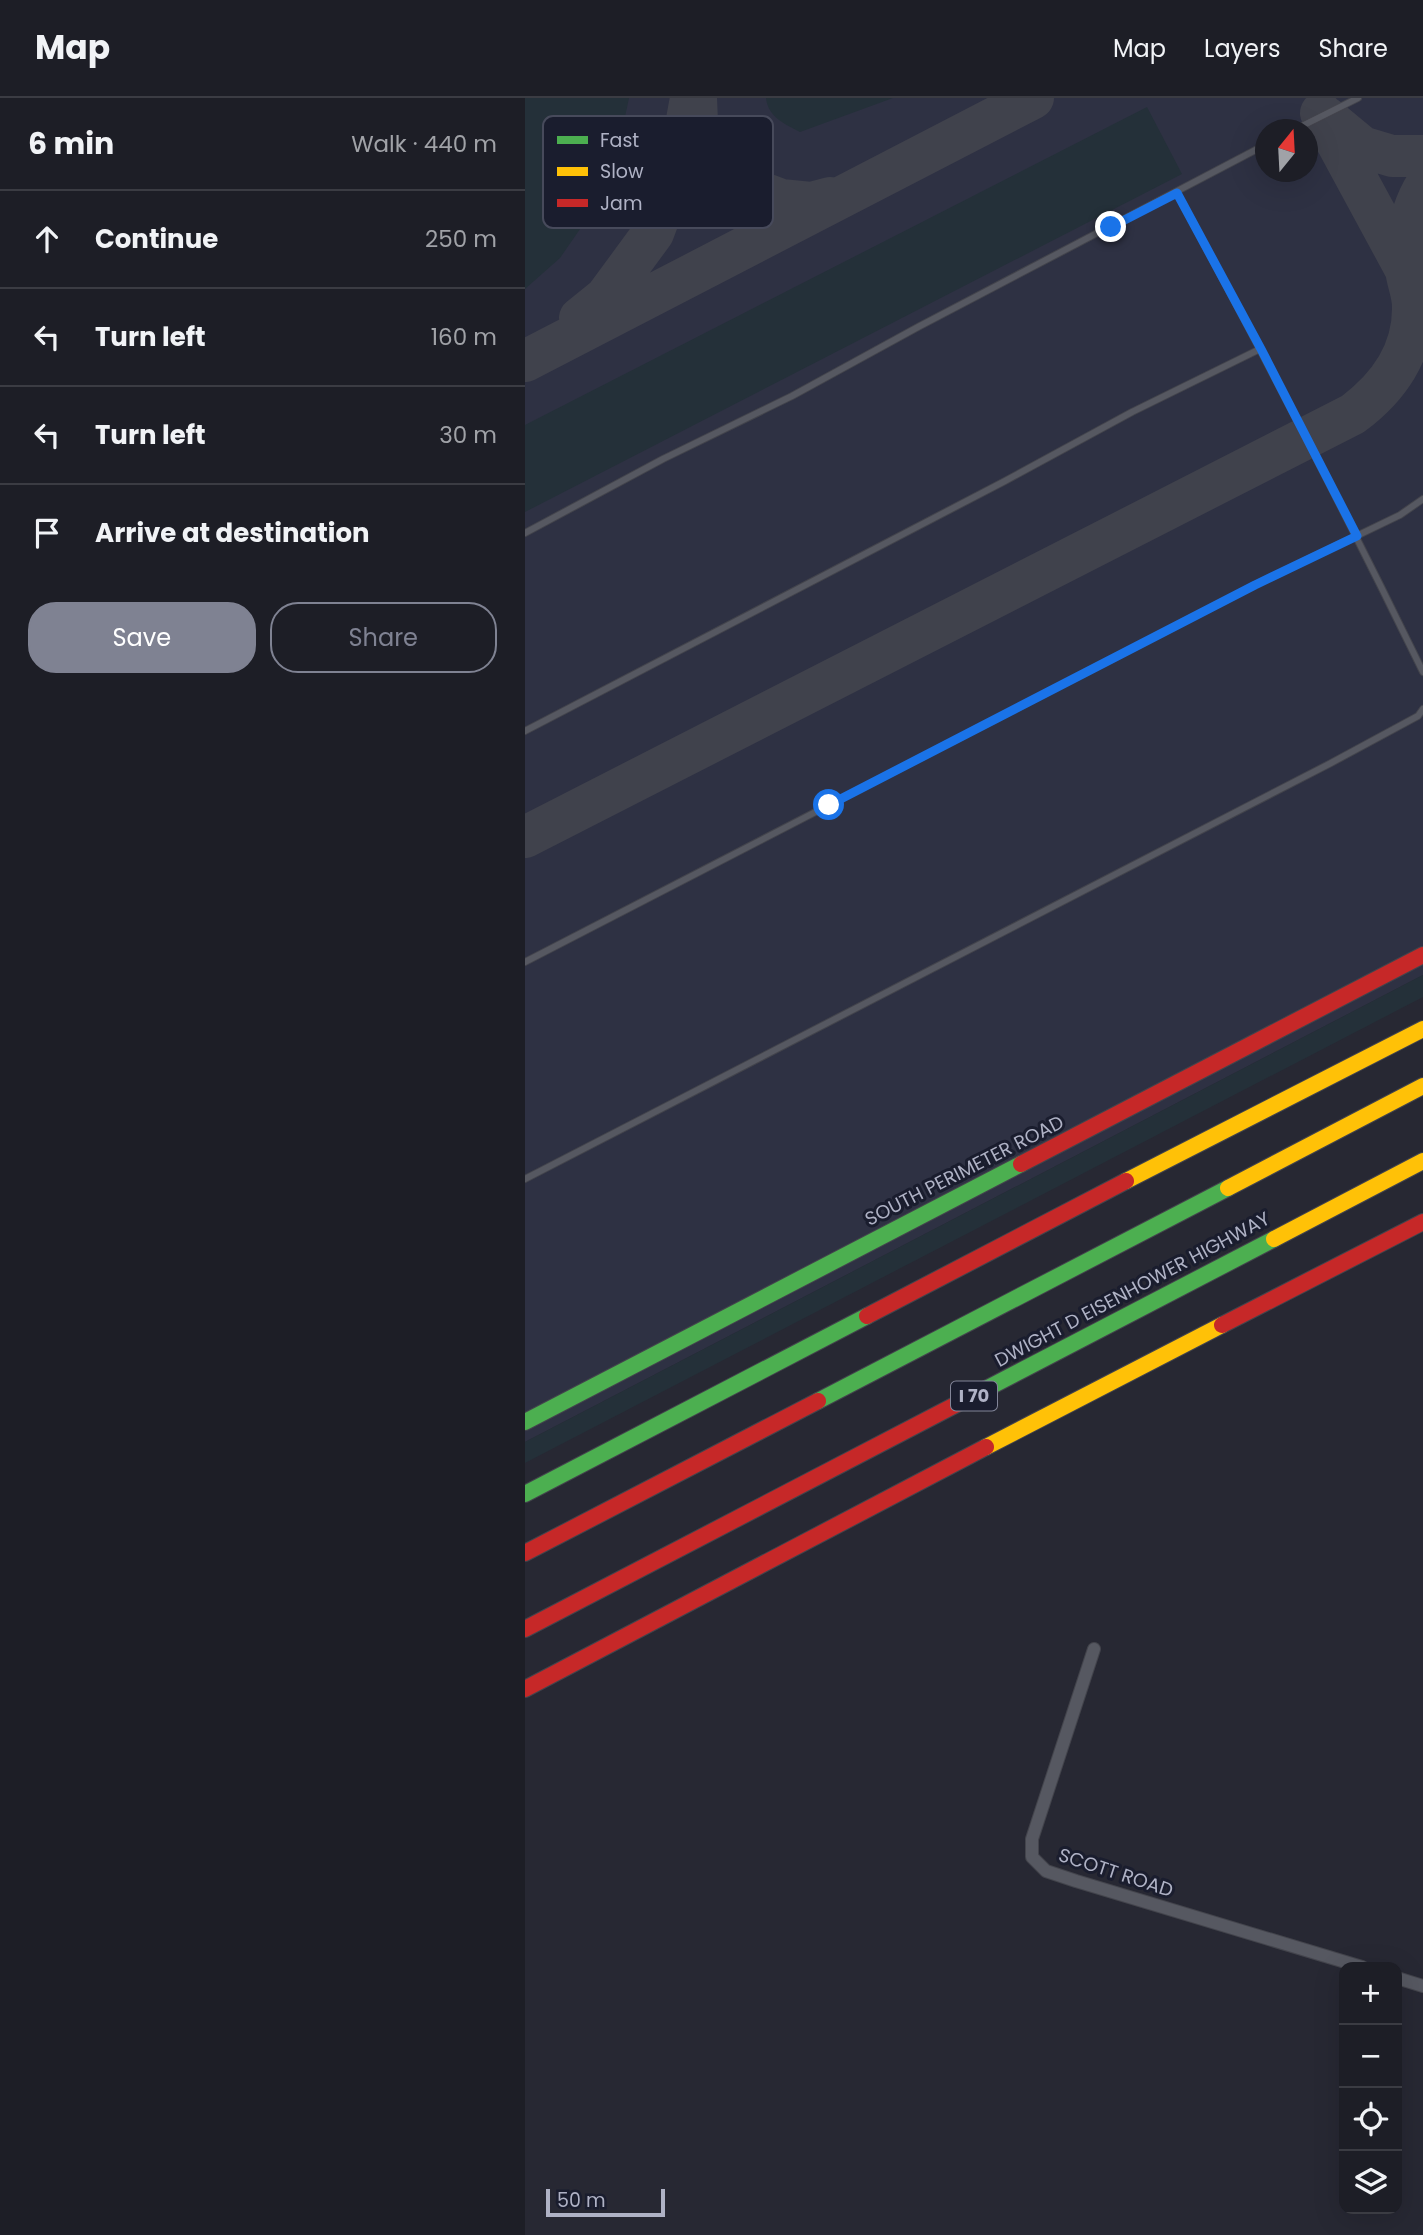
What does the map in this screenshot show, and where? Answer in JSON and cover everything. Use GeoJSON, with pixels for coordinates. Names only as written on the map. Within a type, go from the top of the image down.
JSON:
{"type":"FeatureCollection","features":[{"type":"Feature","properties":{"kind":"main road","name":"SOUTH PERIMETER ROAD"},"geometry":{"type":"LineString","coordinates":[[525,1422],[1423,955]]}},
{"type":"Feature","properties":{"kind":"main road"},"geometry":{"type":"LineString","coordinates":[[525,1494],[1209,1137],[1423,1029]]}},
{"type":"Feature","properties":{"kind":"main road"},"geometry":{"type":"LineString","coordinates":[[525,1553],[1423,1086]]}},
{"type":"Feature","properties":{"kind":"main road","name":"DWIGHT D EISENHOWER HIGHWAY"},"geometry":{"type":"LineString","coordinates":[[525,1629],[1423,1161]]}},
{"type":"Feature","properties":{"kind":"main road"},"geometry":{"type":"LineString","coordinates":[[525,1689],[1066,1405],[1423,1222]]}},
{"type":"Feature","properties":{"kind":"street","name":"SCOTT ROAD"},"geometry":{"type":"LineString","coordinates":[[1094,1649],[1032,1839],[1033,1857],[1045,1871],[1345,1962]]}},
{"type":"Feature","properties":{"kind":"street"},"geometry":{"type":"LineString","coordinates":[[1402,1980],[1423,1986]]}},
{"type":"Feature","properties":{"kind":"lane"},"geometry":{"type":"LineString","coordinates":[[1316,119],[1357,98]]}},
{"type":"Feature","properties":{"kind":"lane"},"geometry":{"type":"LineString","coordinates":[[525,533],[663,459],[792,396],[1255,150]]}},
{"type":"Feature","properties":{"kind":"lane"},"geometry":{"type":"LineString","coordinates":[[1177,193],[1261,349],[1423,672]]}},
{"type":"Feature","properties":{"kind":"lane"},"geometry":{"type":"LineString","coordinates":[[525,731],[1132,412],[1261,349]]}},
{"type":"Feature","properties":{"kind":"lane"},"geometry":{"type":"LineString","coordinates":[[525,962],[1255,585],[1400,515],[1423,499]]}},
{"type":"Feature","properties":{"kind":"lane"},"geometry":{"type":"LineString","coordinates":[[525,1179],[1331,763],[1418,716],[1423,709]]}},
{"type":"Feature","properties":{"kind":"shaded area"},"geometry":{"type":"Polygon","coordinates":[[[525,98],[1423,98],[1423,975],[525,1442],[525,98]]]}},
{"type":"Feature","properties":{"kind":"shaded area"},"geometry":{"type":"Polygon","coordinates":[[[525,98],[629,98],[625,116],[543,116],[543,228],[581,228],[560,258],[525,289],[525,98]]]}},
{"type":"Feature","properties":{"kind":"shaded area"},"geometry":{"type":"Polygon","coordinates":[[[766,98],[893,98],[800,132],[774,115],[766,98]]]}},
{"type":"Feature","properties":{"kind":"shaded area"},"geometry":{"type":"Polygon","coordinates":[[[1147,107],[1182,174],[525,512],[525,425],[1147,107]]]}},
{"type":"Feature","properties":{"kind":"shaded area"},"geometry":{"type":"Polygon","coordinates":[[[1423,975],[1423,997],[525,1463],[525,1442],[1423,975]]]}},
{"type":"Feature","properties":{"kind":"taxiway"},"geometry":{"type":"LineString","coordinates":[[688,116],[691,98]]}},
{"type":"Feature","properties":{"kind":"taxiway"},"geometry":{"type":"LineString","coordinates":[[696,98],[697,116]]}},
{"type":"Feature","properties":{"kind":"taxiway"},"geometry":{"type":"LineString","coordinates":[[525,361],[1033,98]]}},
{"type":"Feature","properties":{"kind":"taxiway"},"geometry":{"type":"LineString","coordinates":[[1321,113],[1406,270]]}},
{"type":"Feature","properties":{"kind":"taxiway"},"geometry":{"type":"LineString","coordinates":[[1327,118],[1362,147],[1392,156],[1423,156]]}},
{"type":"Feature","properties":{"kind":"taxiway"},"geometry":{"type":"LineString","coordinates":[[525,837],[1353,414],[1388,381],[1397,368],[1409,339],[1413,306],[1406,269],[1406,249],[1409,228],[1423,190]]}},
{"type":"Feature","properties":{"kind":"taxiway"},"geometry":{"type":"LineString","coordinates":[[773,197],[811,203],[830,198]]}},
{"type":"Feature","properties":{"kind":"taxiway"},"geometry":{"type":"LineString","coordinates":[[580,318],[606,297],[655,228]]}},
{"type":"Feature","properties":{"kind":"traffic: fast"},"geometry":{"type":"LineString","coordinates":[[525,1422],[1021,1164]]}},
{"type":"Feature","properties":{"kind":"traffic: fast"},"geometry":{"type":"LineString","coordinates":[[818,1401],[1228,1188]]}},
{"type":"Feature","properties":{"kind":"traffic: fast"},"geometry":{"type":"LineString","coordinates":[[982,1391],[1274,1239]]}},
{"type":"Feature","properties":{"kind":"traffic: fast"},"geometry":{"type":"LineString","coordinates":[[525,1494],[867,1316]]}},
{"type":"Feature","properties":{"kind":"traffic: slow"},"geometry":{"type":"LineString","coordinates":[[1126,1181],[1423,1029]]}},
{"type":"Feature","properties":{"kind":"traffic: slow"},"geometry":{"type":"LineString","coordinates":[[1228,1188],[1423,1086]]}},
{"type":"Feature","properties":{"kind":"traffic: slow"},"geometry":{"type":"LineString","coordinates":[[1274,1239],[1423,1161]]}},
{"type":"Feature","properties":{"kind":"traffic: slow"},"geometry":{"type":"LineString","coordinates":[[986,1447],[1222,1325]]}},
{"type":"Feature","properties":{"kind":"traffic: jam"},"geometry":{"type":"LineString","coordinates":[[1021,1164],[1423,955]]}},
{"type":"Feature","properties":{"kind":"traffic: jam"},"geometry":{"type":"LineString","coordinates":[[867,1316],[1126,1181]]}},
{"type":"Feature","properties":{"kind":"traffic: jam"},"geometry":{"type":"LineString","coordinates":[[1222,1325],[1423,1222]]}},
{"type":"Feature","properties":{"kind":"traffic: jam"},"geometry":{"type":"LineString","coordinates":[[525,1629],[982,1391]]}},
{"type":"Feature","properties":{"kind":"traffic: jam"},"geometry":{"type":"LineString","coordinates":[[525,1553],[818,1401]]}},
{"type":"Feature","properties":{"kind":"traffic: jam"},"geometry":{"type":"LineString","coordinates":[[525,1689],[986,1447]]}},
{"type":"Feature","properties":{"kind":"route"},"geometry":{"type":"LineString","coordinates":[[829,805],[1255,585],[1357,536],[1177,193],[1111,227]]}}]}
